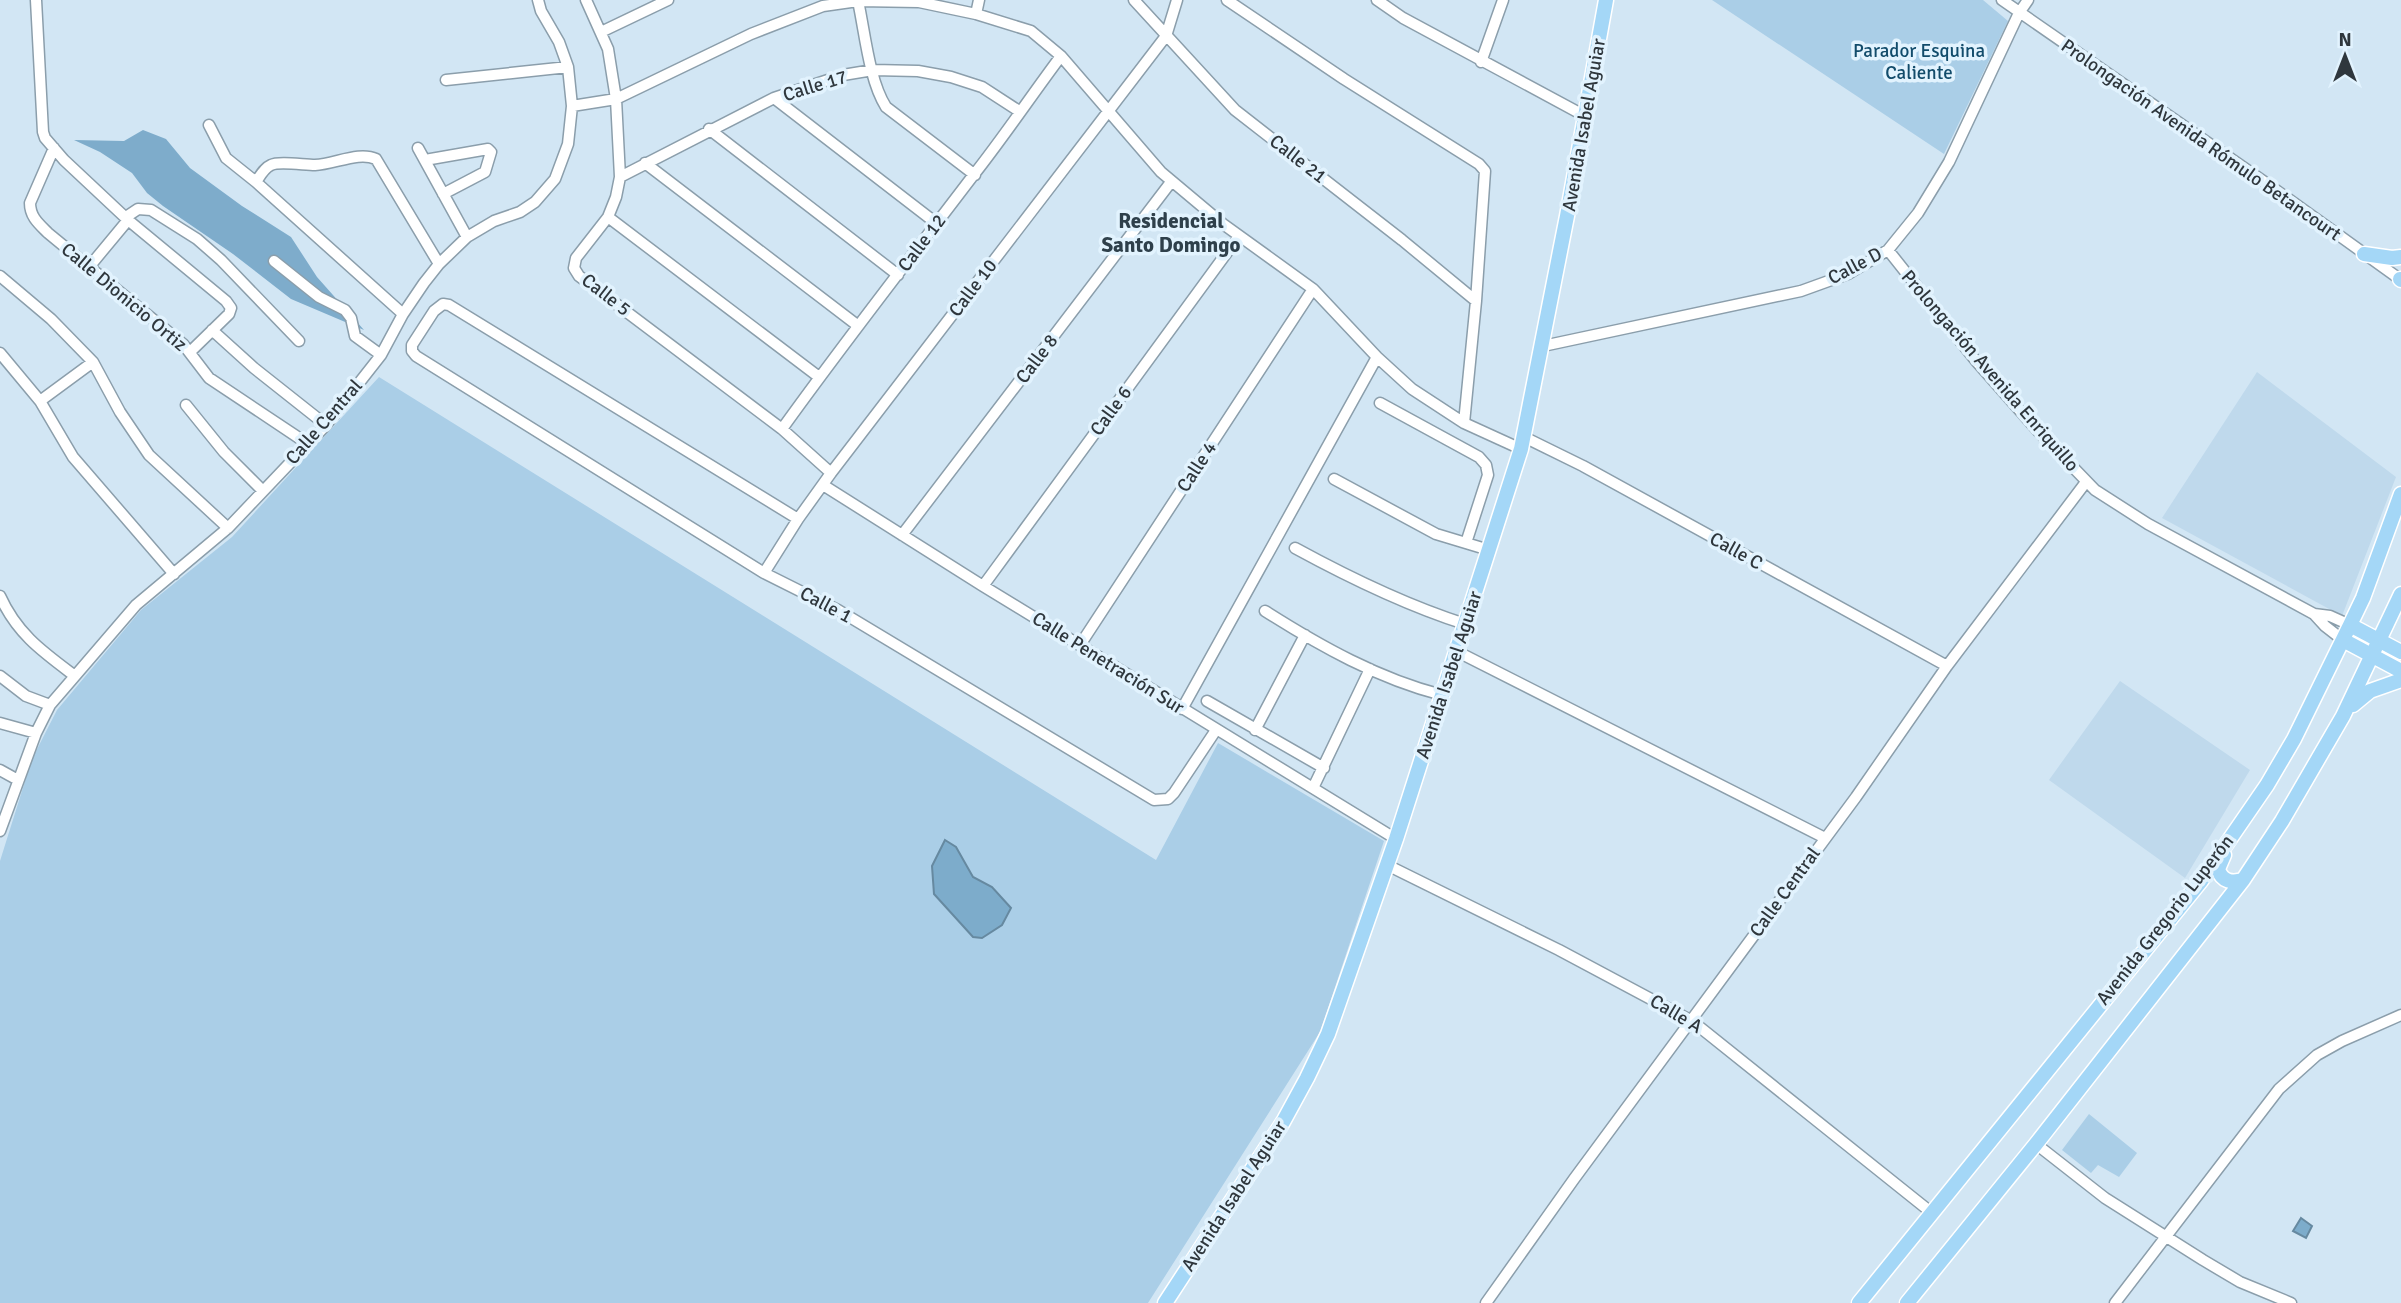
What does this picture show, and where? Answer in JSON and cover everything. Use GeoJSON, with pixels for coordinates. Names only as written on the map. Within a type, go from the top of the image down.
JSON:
{"type":"FeatureCollection","features":[{"type":"Feature","properties":{"kind":"main road","name":"Avenida Isabel Aguiar"},"geometry":{"type":"LineString","coordinates":[[1165,1303],[1283,1122],[1307,1078],[1328,1034],[1387,865],[1523,443],[1606,0]]}},
{"type":"Feature","properties":{"kind":"main road"},"geometry":{"type":"LineString","coordinates":[[2364,254],[2401,257]]}},
{"type":"Feature","properties":{"kind":"main road","name":"Avenida Gregorio Luperón"},"geometry":{"type":"LineString","coordinates":[[1859,1303],[2201,881],[2248,812],[2294,739],[2343,640],[2363,598],[2401,494]]}},
{"type":"Feature","properties":{"kind":"main road","name":"Avenida Gregorio Luperón"},"geometry":{"type":"LineString","coordinates":[[1907,1303],[2036,1144],[2243,880],[2282,821],[2343,716],[2401,594]]}},
{"type":"Feature","properties":{"kind":"main road"},"geometry":{"type":"LineString","coordinates":[[2350,625],[2401,652]]}},
{"type":"Feature","properties":{"kind":"main road"},"geometry":{"type":"LineString","coordinates":[[2343,640],[2401,671]]}},
{"type":"Feature","properties":{"kind":"main road"},"geometry":{"type":"LineString","coordinates":[[2343,716],[2355,702],[2370,691],[2401,680]]}},
{"type":"Feature","properties":{"kind":"main road"},"geometry":{"type":"LineString","coordinates":[[2243,880],[2227,881],[2221,877],[2218,869],[2221,860],[2246,826],[2248,812]]}},
{"type":"Feature","properties":{"kind":"main road"},"geometry":{"type":"LineString","coordinates":[[2201,881],[2217,881],[2225,888],[2223,896],[2205,918],[2202,932]]}},
{"type":"Feature","properties":{"kind":"street"},"geometry":{"type":"LineString","coordinates":[[36,0],[43,132],[54,148],[127,219],[230,304],[229,314],[190,352]]}},
{"type":"Feature","properties":{"kind":"street","name":"Calle Central"},"geometry":{"type":"LineString","coordinates":[[0,831],[36,733],[50,705],[136,605],[228,528],[326,425],[380,355],[403,314],[439,264],[467,237],[535,202],[555,179],[568,144],[572,106],[568,67],[538,0]]}},
{"type":"Feature","properties":{"kind":"street","name":"Calle 5"},"geometry":{"type":"LineString","coordinates":[[586,0],[608,49],[616,99],[620,177],[608,217],[576,258],[574,268],[579,276],[782,429],[831,473]]}},
{"type":"Feature","properties":{"kind":"street"},"geometry":{"type":"LineString","coordinates":[[601,32],[668,0]]}},
{"type":"Feature","properties":{"kind":"street"},"geometry":{"type":"LineString","coordinates":[[976,14],[979,0]]}},
{"type":"Feature","properties":{"kind":"street","name":"Calle 21"},"geometry":{"type":"LineString","coordinates":[[1134,0],[1235,110],[1476,301]]}},
{"type":"Feature","properties":{"kind":"street","name":"Calle 10"},"geometry":{"type":"LineString","coordinates":[[764,573],[831,473],[1166,36],[1177,0]]}},
{"type":"Feature","properties":{"kind":"street"},"geometry":{"type":"LineString","coordinates":[[1227,0],[1344,79],[1479,164],[1485,171],[1464,423]]}},
{"type":"Feature","properties":{"kind":"street"},"geometry":{"type":"LineString","coordinates":[[1377,0],[1393,5],[1481,61],[1585,116]]}},
{"type":"Feature","properties":{"kind":"street"},"geometry":{"type":"LineString","coordinates":[[1481,61],[1503,0]]}},
{"type":"Feature","properties":{"kind":"street","name":"Prolongación Avenida Rómulo Betancourt"},"geometry":{"type":"LineString","coordinates":[[2002,0],[2401,280]]}},
{"type":"Feature","properties":{"kind":"street","name":"Calle D"},"geometry":{"type":"LineString","coordinates":[[1543,346],[1801,291],[1848,274],[1888,250],[1918,213],[1949,162],[2019,13],[2028,0]]}},
{"type":"Feature","properties":{"kind":"street"},"geometry":{"type":"LineString","coordinates":[[858,1],[873,70],[886,107],[975,175]]}},
{"type":"Feature","properties":{"kind":"street","name":"Calle C"},"geometry":{"type":"LineString","coordinates":[[572,106],[616,99],[751,34],[823,6],[858,1],[919,2],[976,14],[1031,31],[1061,56],[1171,182],[1239,236],[1313,289],[1377,357],[1412,389],[1464,423],[1583,466],[1947,666]]}},
{"type":"Feature","properties":{"kind":"street","name":"Calle 12"},"geometry":{"type":"LineString","coordinates":[[782,429],[857,325],[975,175],[1061,56]]}},
{"type":"Feature","properties":{"kind":"street"},"geometry":{"type":"LineString","coordinates":[[446,80],[568,67]]}},
{"type":"Feature","properties":{"kind":"street","name":"Calle 17"},"geometry":{"type":"LineString","coordinates":[[620,177],[774,98],[843,75],[873,70],[918,71],[951,77],[982,86],[1019,111]]}},
{"type":"Feature","properties":{"kind":"street"},"geometry":{"type":"LineString","coordinates":[[774,98],[936,223]]}},
{"type":"Feature","properties":{"kind":"street"},"geometry":{"type":"LineString","coordinates":[[209,125],[226,158],[403,314]]}},
{"type":"Feature","properties":{"kind":"street"},"geometry":{"type":"LineString","coordinates":[[709,130],[898,275]]}},
{"type":"Feature","properties":{"kind":"street","name":"Calle Dionicio Ortiz"},"geometry":{"type":"LineString","coordinates":[[54,148],[30,203],[30,211],[48,233],[190,352],[209,378],[308,444]]}},
{"type":"Feature","properties":{"kind":"street"},"geometry":{"type":"LineString","coordinates":[[418,148],[467,237]]}},
{"type":"Feature","properties":{"kind":"street"},"geometry":{"type":"LineString","coordinates":[[425,160],[488,149],[491,152],[485,172],[443,194]]}},
{"type":"Feature","properties":{"kind":"street"},"geometry":{"type":"LineString","coordinates":[[256,182],[271,165],[286,162],[299,166],[368,156],[376,159],[439,264]]}},
{"type":"Feature","properties":{"kind":"street"},"geometry":{"type":"LineString","coordinates":[[645,163],[857,325]]}},
{"type":"Feature","properties":{"kind":"street","name":"Calle 8"},"geometry":{"type":"LineString","coordinates":[[902,535],[1171,182]]}},
{"type":"Feature","properties":{"kind":"street"},"geometry":{"type":"LineString","coordinates":[[89,267],[127,219],[138,209],[151,210],[197,239],[221,260],[299,341]]}},
{"type":"Feature","properties":{"kind":"street"},"geometry":{"type":"LineString","coordinates":[[608,217],[819,377]]}},
{"type":"Feature","properties":{"kind":"street","name":"Calle 6"},"geometry":{"type":"LineString","coordinates":[[983,586],[1239,236]]}},
{"type":"Feature","properties":{"kind":"street","name":"Prolongación Avenida Enriquillo"},"geometry":{"type":"LineString","coordinates":[[1888,250],[1976,361],[2086,482],[2148,524],[2314,614],[2343,640]]}},
{"type":"Feature","properties":{"kind":"street"},"geometry":{"type":"LineString","coordinates":[[274,261],[319,297],[345,310],[351,318],[355,336],[380,355]]}},
{"type":"Feature","properties":{"kind":"street"},"geometry":{"type":"LineString","coordinates":[[0,276],[51,319],[93,362],[120,412],[149,455],[228,528]]}},
{"type":"Feature","properties":{"kind":"street","name":"Calle 4"},"geometry":{"type":"LineString","coordinates":[[1080,645],[1313,289]]}},
{"type":"Feature","properties":{"kind":"street","name":"Calle 1"},"geometry":{"type":"LineString","coordinates":[[798,519],[467,316],[443,304],[434,311],[412,345],[416,356],[764,573],[838,610],[1154,800],[1168,799],[1174,793],[1216,730]]}},
{"type":"Feature","properties":{"kind":"street"},"geometry":{"type":"LineString","coordinates":[[212,330],[254,368],[326,425]]}},
{"type":"Feature","properties":{"kind":"street"},"geometry":{"type":"LineString","coordinates":[[0,353],[40,401],[73,457],[174,574]]}},
{"type":"Feature","properties":{"kind":"street"},"geometry":{"type":"LineString","coordinates":[[1182,709],[1377,357]]}},
{"type":"Feature","properties":{"kind":"street"},"geometry":{"type":"LineString","coordinates":[[40,401],[93,362]]}},
{"type":"Feature","properties":{"kind":"street"},"geometry":{"type":"LineString","coordinates":[[1380,403],[1479,457],[1486,464],[1488,475],[1466,543]]}},
{"type":"Feature","properties":{"kind":"street"},"geometry":{"type":"LineString","coordinates":[[186,405],[223,452],[263,491]]}},
{"type":"Feature","properties":{"kind":"street"},"geometry":{"type":"LineString","coordinates":[[1334,479],[1436,534],[1489,550]]}},
{"type":"Feature","properties":{"kind":"street","name":"Calle Central"},"geometry":{"type":"LineString","coordinates":[[1486,1303],[1917,712],[1947,666],[2086,482]]}},
{"type":"Feature","properties":{"kind":"street","name":"Calle Penetración Sur"},"geometry":{"type":"LineString","coordinates":[[823,485],[1395,839]]}},
{"type":"Feature","properties":{"kind":"street"},"geometry":{"type":"LineString","coordinates":[[1296,548],[1380,592],[1465,624]]}},
{"type":"Feature","properties":{"kind":"street"},"geometry":{"type":"LineString","coordinates":[[0,596],[26,638],[75,676]]}},
{"type":"Feature","properties":{"kind":"street"},"geometry":{"type":"LineString","coordinates":[[1265,611],[1305,635],[1393,679],[1442,695]]}},
{"type":"Feature","properties":{"kind":"street","name":"Prolongación Avenida Enriquillo"},"geometry":{"type":"LineString","coordinates":[[2314,614],[2330,616],[2350,625]]}},
{"type":"Feature","properties":{"kind":"street"},"geometry":{"type":"LineString","coordinates":[[1255,730],[1305,635]]}},
{"type":"Feature","properties":{"kind":"street"},"geometry":{"type":"LineString","coordinates":[[1456,651],[1825,838]]}},
{"type":"Feature","properties":{"kind":"street"},"geometry":{"type":"LineString","coordinates":[[1313,788],[1370,668]]}},
{"type":"Feature","properties":{"kind":"street"},"geometry":{"type":"LineString","coordinates":[[0,676],[26,696],[50,705]]}},
{"type":"Feature","properties":{"kind":"street"},"geometry":{"type":"LineString","coordinates":[[1208,701],[1324,768]]}},
{"type":"Feature","properties":{"kind":"street"},"geometry":{"type":"LineString","coordinates":[[0,723],[36,733]]}},
{"type":"Feature","properties":{"kind":"street"},"geometry":{"type":"LineString","coordinates":[[0,769],[18,780]]}},
{"type":"Feature","properties":{"kind":"street","name":"Calle A"},"geometry":{"type":"LineString","coordinates":[[1387,865],[1559,950],[1692,1021],[1932,1213]]}},
{"type":"Feature","properties":{"kind":"street"},"geometry":{"type":"LineString","coordinates":[[2115,1303],[2279,1089],[2317,1055],[2401,1015]]}},
{"type":"Feature","properties":{"kind":"street"},"geometry":{"type":"LineString","coordinates":[[2376,1026],[2401,1020]]}},
{"type":"Feature","properties":{"kind":"street"},"geometry":{"type":"LineString","coordinates":[[2036,1144],[2105,1198],[2165,1236],[2240,1282],[2291,1303]]}},
{"type":"Feature","properties":{"kind":"shaded area"},"geometry":{"type":"Polygon","coordinates":[[[143,130],[166,139],[190,168],[291,237],[317,277],[364,330],[291,299],[233,254],[163,206],[147,193],[132,173],[100,152],[74,140],[124,141],[143,130]]]}},
{"type":"Feature","properties":{"kind":"shaded area"},"geometry":{"type":"Polygon","coordinates":[[[2257,372],[2396,477],[2342,616],[2162,518],[2257,372]]]}},
{"type":"Feature","properties":{"kind":"shaded area"},"geometry":{"type":"Polygon","coordinates":[[[2120,681],[2250,770],[2185,878],[2049,780],[2120,681]]]}},
{"type":"Feature","properties":{"kind":"shaded area"},"geometry":{"type":"Polygon","coordinates":[[[945,840],[956,847],[973,877],[992,887],[1011,908],[1002,925],[982,938],[973,937],[934,894],[932,866],[945,840]]]}},
{"type":"Feature","properties":{"kind":"shaded area"},"geometry":{"type":"Polygon","coordinates":[[[2301,1218],[2312,1226],[2306,1238],[2293,1231],[2301,1218]]]}},
{"type":"Feature","properties":{"kind":"green space","name":"Parador Esquina Caliente"},"geometry":{"type":"Polygon","coordinates":[[[1712,0],[1983,0],[2008,21],[1944,154],[1712,0]]]}},
{"type":"Feature","properties":{"kind":"green space"},"geometry":{"type":"Polygon","coordinates":[[[379,377],[1156,860],[1218,743],[1384,841],[1320,1032],[1148,1303],[0,1303],[0,861],[32,759],[57,710],[141,610],[232,537],[379,377]]]}},
{"type":"Feature","properties":{"kind":"green space"},"geometry":{"type":"Polygon","coordinates":[[[2089,1114],[2137,1153],[2119,1177],[2098,1165],[2091,1173],[2062,1150],[2089,1114]]]}},
{"type":"Feature","properties":{"kind":"district","name":"Residencial Santo Domingo"},"geometry":{"type":"Point","coordinates":[1171,233]}}]}
